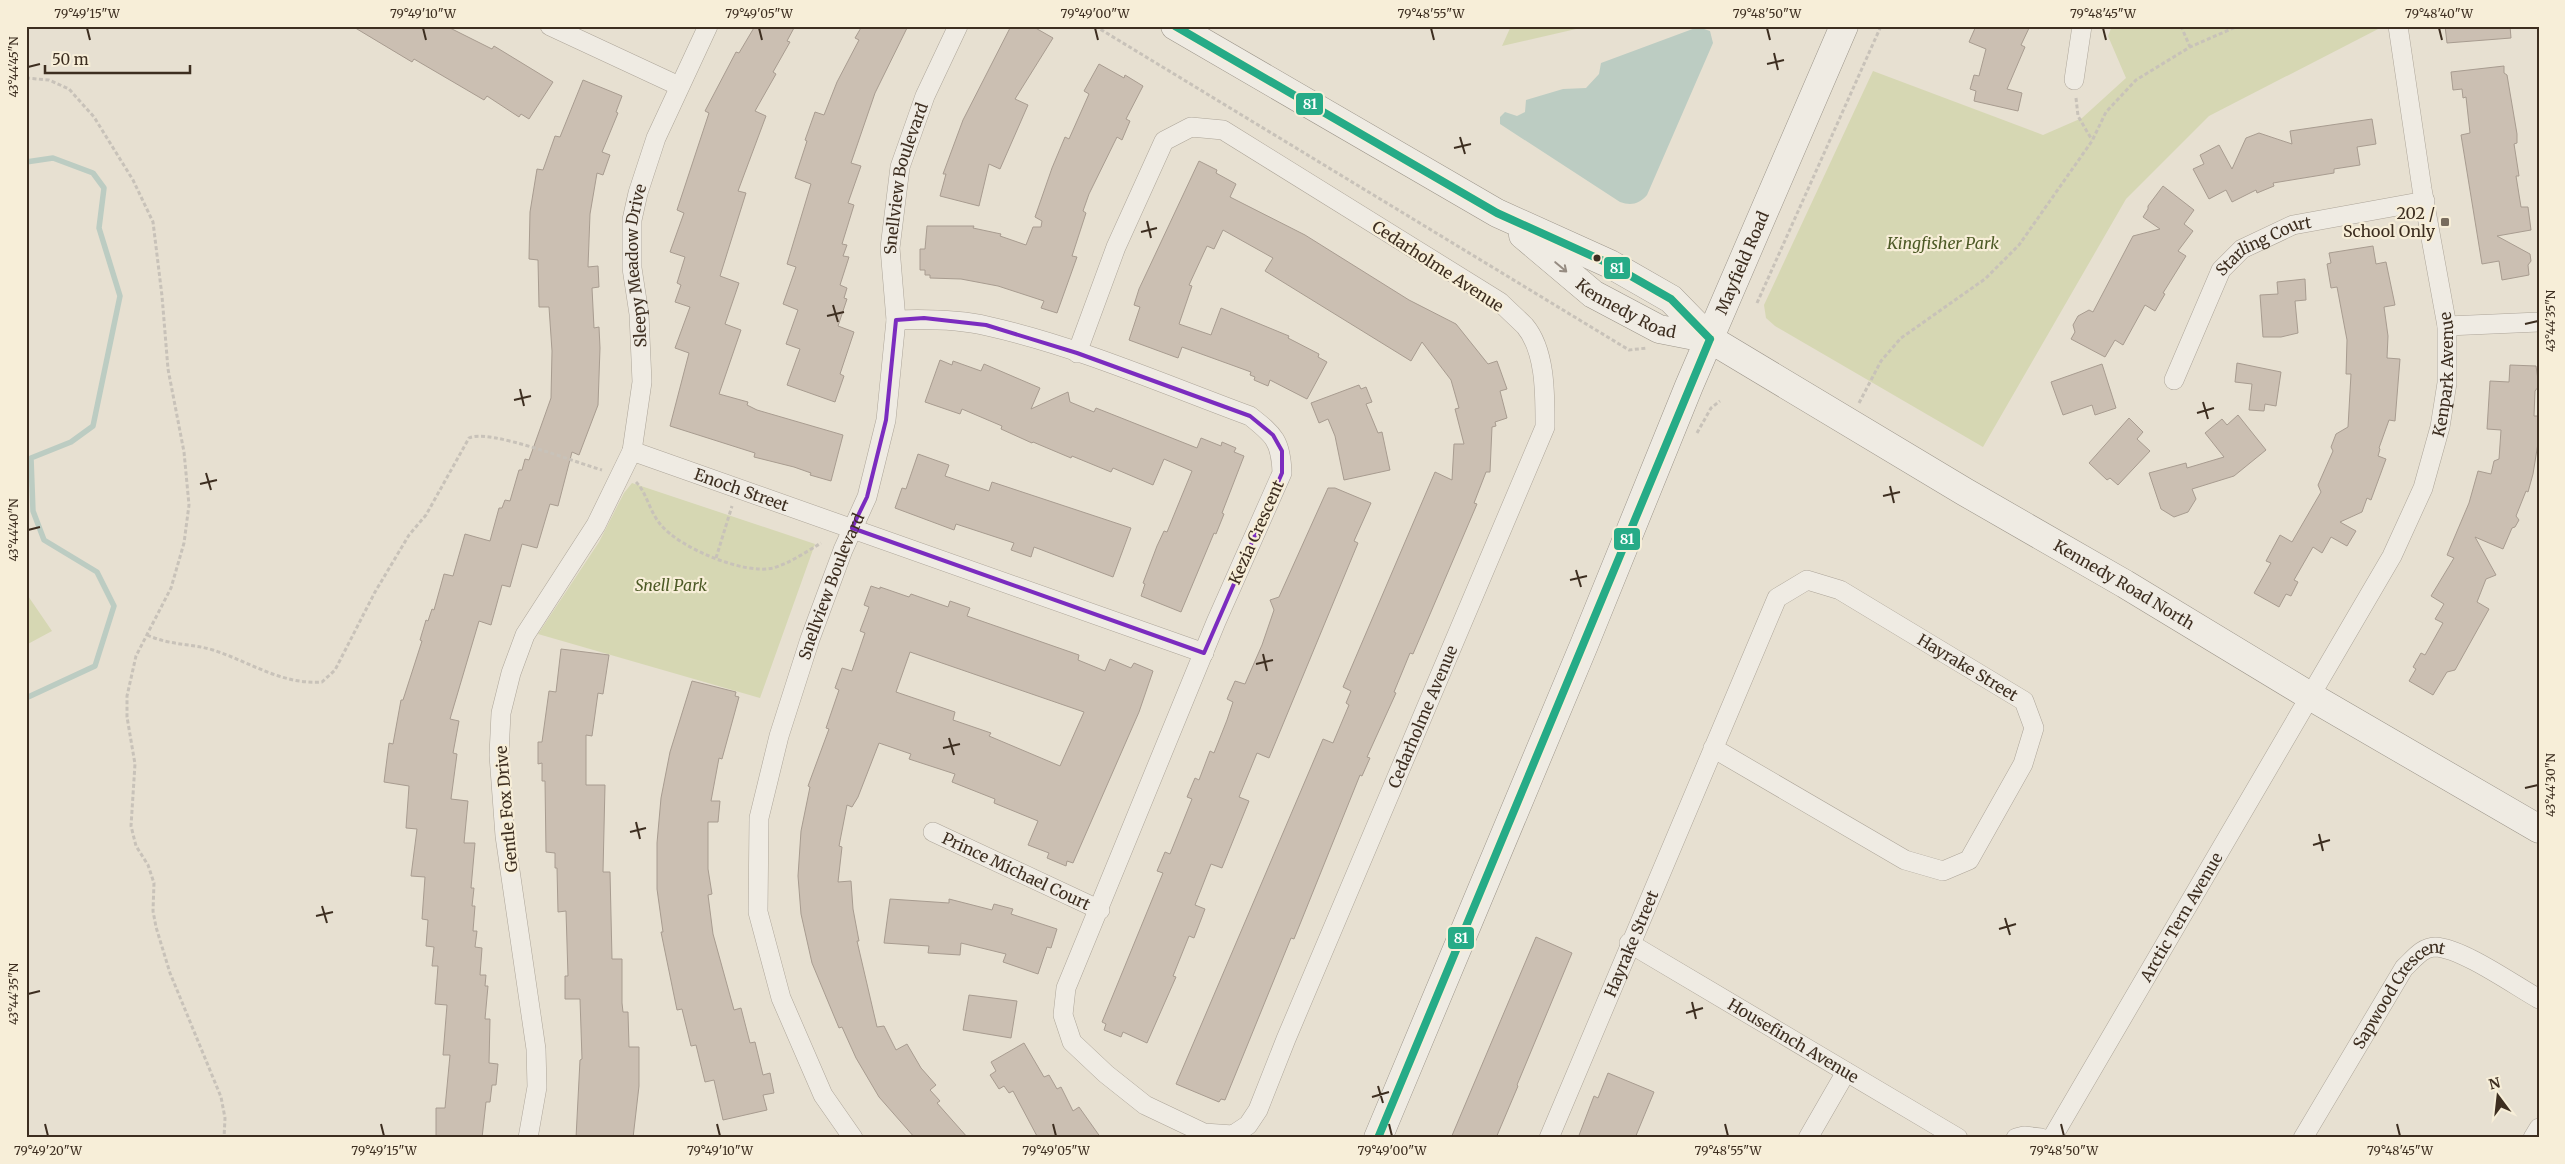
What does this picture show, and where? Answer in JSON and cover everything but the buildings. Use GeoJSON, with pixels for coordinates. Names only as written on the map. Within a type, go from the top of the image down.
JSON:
{"type":"FeatureCollection","features":[{"type":"Feature","properties":{"kind":"main road","name":"Kennedy Road"},"geometry":{"type":"LineString","coordinates":[[1175,26],[1497,213],[1593,294],[1659,329],[1710,339]]}},
{"type":"Feature","properties":{"kind":"main road","name":"Mayfield Road"},"geometry":{"type":"LineString","coordinates":[[1378,1138],[1710,339],[1844,26]]}},
{"type":"Feature","properties":{"kind":"main road","name":"Kennedy Road North"},"geometry":{"type":"LineString","coordinates":[[1710,339],[1848,423],[2126,584],[2310,696],[2539,828]]}},
{"type":"Feature","properties":{"kind":"street"},"geometry":{"type":"LineString","coordinates":[[550,26],[679,86]]}},
{"type":"Feature","properties":{"kind":"street","name":"Sleepy Meadow Drive"},"geometry":{"type":"LineString","coordinates":[[632,451],[642,382],[639,314],[632,268],[632,220],[638,193],[656,138],[708,26]]}},
{"type":"Feature","properties":{"kind":"street","name":"Snellview Boulevard"},"geometry":{"type":"LineString","coordinates":[[853,1138],[823,1096],[781,998],[758,912],[759,818],[779,736],[807,648],[852,528],[867,497],[886,420],[896,320],[890,248],[900,167],[925,96],[958,26]]}},
{"type":"Feature","properties":{"kind":"street"},"geometry":{"type":"LineString","coordinates":[[2074,80],[2082,26]]}},
{"type":"Feature","properties":{"kind":"street","name":"Kenpark Avenue"},"geometry":{"type":"LineString","coordinates":[[2310,696],[2392,556],[2423,488],[2440,427],[2447,383],[2447,326],[2398,26]]}},
{"type":"Feature","properties":{"kind":"street","name":"Cedarholme Avenue"},"geometry":{"type":"LineString","coordinates":[[1077,353],[1116,246],[1160,148],[1164,141],[1191,126],[1224,130],[1500,302],[1526,328],[1540,359],[1546,388],[1545,427],[1286,1039],[1258,1110],[1248,1125],[1233,1135],[1204,1133],[1145,1105],[1106,1074],[1072,1042],[1063,1015],[1066,988],[1100,910],[1204,654]]}},
{"type":"Feature","properties":{"kind":"street","name":"Starling Court"},"geometry":{"type":"LineString","coordinates":[[2174,380],[2221,270],[2242,249],[2293,225],[2425,200]]}},
{"type":"Feature","properties":{"kind":"street","name":"Kezia Crescent"},"geometry":{"type":"LineString","coordinates":[[896,320],[924,318],[986,325],[1077,353],[1250,416],[1274,434],[1282,451],[1282,472],[1204,654]]}},
{"type":"Feature","properties":{"kind":"street"},"geometry":{"type":"LineString","coordinates":[[2447,326],[2539,322]]}},
{"type":"Feature","properties":{"kind":"street","name":"Gentle Fox Drive"},"geometry":{"type":"LineString","coordinates":[[528,1138],[537,1087],[536,1050],[505,836],[498,755],[501,713],[525,636],[596,525],[632,451]]}},
{"type":"Feature","properties":{"kind":"street","name":"Enoch Street"},"geometry":{"type":"LineString","coordinates":[[632,451],[852,528]]}},
{"type":"Feature","properties":{"kind":"street"},"geometry":{"type":"LineString","coordinates":[[852,528],[1204,654]]}},
{"type":"Feature","properties":{"kind":"street","name":"Hayrake Street"},"geometry":{"type":"LineString","coordinates":[[1549,1138],[1629,944],[1777,598],[1807,580],[1840,590],[2024,701],[2034,728],[2023,764],[1969,860],[1943,871],[1905,860],[1713,748]]}},
{"type":"Feature","properties":{"kind":"street","name":"Arctic Tern Avenue"},"geometry":{"type":"LineString","coordinates":[[2052,1138],[2310,696]]}},
{"type":"Feature","properties":{"kind":"street","name":"Prince Michael Court"},"geometry":{"type":"LineString","coordinates":[[933,832],[1100,910]]}},
{"type":"Feature","properties":{"kind":"street","name":"Housefinch Avenue"},"geometry":{"type":"LineString","coordinates":[[1629,944],[1958,1138]]}},
{"type":"Feature","properties":{"kind":"street","name":"Sapwood Crescent"},"geometry":{"type":"LineString","coordinates":[[2303,1138],[2404,968],[2420,952],[2435,947],[2461,954],[2539,999]]}},
{"type":"Feature","properties":{"kind":"street"},"geometry":{"type":"LineString","coordinates":[[1808,1138],[1846,1072]]}},
{"type":"Feature","properties":{"kind":"street"},"geometry":{"type":"LineString","coordinates":[[2533,1138],[2539,1128]]}},
{"type":"Feature","properties":{"kind":"street"},"geometry":{"type":"LineString","coordinates":[[2016,1138],[2024,1136],[2041,1138]]}},
{"type":"Feature","properties":{"kind":"path"},"geometry":{"type":"LineString","coordinates":[[1095,26],[1628,350],[1650,347]]}},
{"type":"Feature","properties":{"kind":"path"},"geometry":{"type":"LineString","coordinates":[[1757,302],[1881,26]]}},
{"type":"Feature","properties":{"kind":"path"},"geometry":{"type":"LineString","coordinates":[[2181,26],[2190,47]]}},
{"type":"Feature","properties":{"kind":"path"},"geometry":{"type":"LineString","coordinates":[[1848,423],[1881,361],[1901,338],[1985,279],[2019,245],[2092,140],[2106,112],[2136,80],[2190,47],[2238,26]]}},
{"type":"Feature","properties":{"kind":"path"},"geometry":{"type":"LineString","coordinates":[[26,78],[49,80],[70,88],[94,117],[133,180],[153,222],[168,370],[184,452],[189,505],[184,543],[171,588],[136,656],[126,696],[127,717],[135,764],[131,826],[136,846],[148,866],[154,883],[153,911],[170,973],[218,1089],[225,1118],[224,1138]]}},
{"type":"Feature","properties":{"kind":"path"},"geometry":{"type":"LineString","coordinates":[[2074,80],[2078,116],[2092,140]]}},
{"type":"Feature","properties":{"kind":"path"},"geometry":{"type":"LineString","coordinates":[[146,635],[165,643],[212,650],[266,673],[284,678],[322,682],[334,670],[375,592],[409,535],[426,514],[469,438],[476,434],[509,440],[638,482],[660,524],[672,537],[687,547],[716,558],[761,570],[786,562],[821,542]]}},
{"type":"Feature","properties":{"kind":"path"},"geometry":{"type":"LineString","coordinates":[[716,558],[737,488]]}},
{"type":"Feature","properties":{"kind":"highlighted area"},"geometry":{"type":"Polygon","coordinates":[[[924,318],[986,325],[1077,353],[1250,416],[1273,435],[1282,451],[1282,473],[1204,653],[852,528],[867,497],[886,420],[896,320],[924,318]]]}},
{"type":"Feature","properties":{"kind":"green space"},"geometry":{"type":"Polygon","coordinates":[[[1511,26],[1589,26],[1502,46],[1511,26]]]}},
{"type":"Feature","properties":{"kind":"green space","name":"Kingfisher Park"},"geometry":{"type":"Polygon","coordinates":[[[2112,26],[2382,27],[2209,116],[2126,199],[1983,447],[1775,326],[1766,318],[1764,305],[1873,71],[2043,135],[2082,118],[2126,78],[2108,36],[2112,26]]]}},
{"type":"Feature","properties":{"kind":"green space","name":"Snell Park"},"geometry":{"type":"Polygon","coordinates":[[[632,483],[815,544],[760,698],[538,634],[599,542],[624,493],[632,483]]]}},
{"type":"Feature","properties":{"kind":"green space"},"geometry":{"type":"Polygon","coordinates":[[[26,593],[52,631],[26,645],[26,593]]]}},
{"type":"Feature","properties":{"kind":"shaded area"},"geometry":{"type":"Polygon","coordinates":[[[1698,27],[1710,31],[1713,43],[1647,195],[1638,202],[1628,204],[1620,202],[1500,124],[1500,117],[1505,112],[1517,116],[1525,112],[1526,100],[1563,89],[1586,88],[1599,74],[1601,63],[1698,27]]]}},
{"type":"Feature","properties":{"kind":"waterway"},"geometry":{"type":"LineString","coordinates":[[26,162],[53,158],[93,173],[104,188],[99,228],[120,296],[93,426],[71,442],[31,458],[33,511],[44,540],[97,572],[114,606],[95,666],[26,698]]}},
{"type":"Feature","properties":{"kind":"transit line","name":"81"},"geometry":{"type":"LineString","coordinates":[[1175,26],[1497,213],[1610,264],[1671,299],[1710,339]]}},
{"type":"Feature","properties":{"kind":"transit line","name":"81"},"geometry":{"type":"LineString","coordinates":[[1378,1138],[1710,339]]}},
{"type":"Feature","properties":{"kind":"place","name":"202 / School Only"},"geometry":{"type":"Point","coordinates":[2445,222]}}]}
